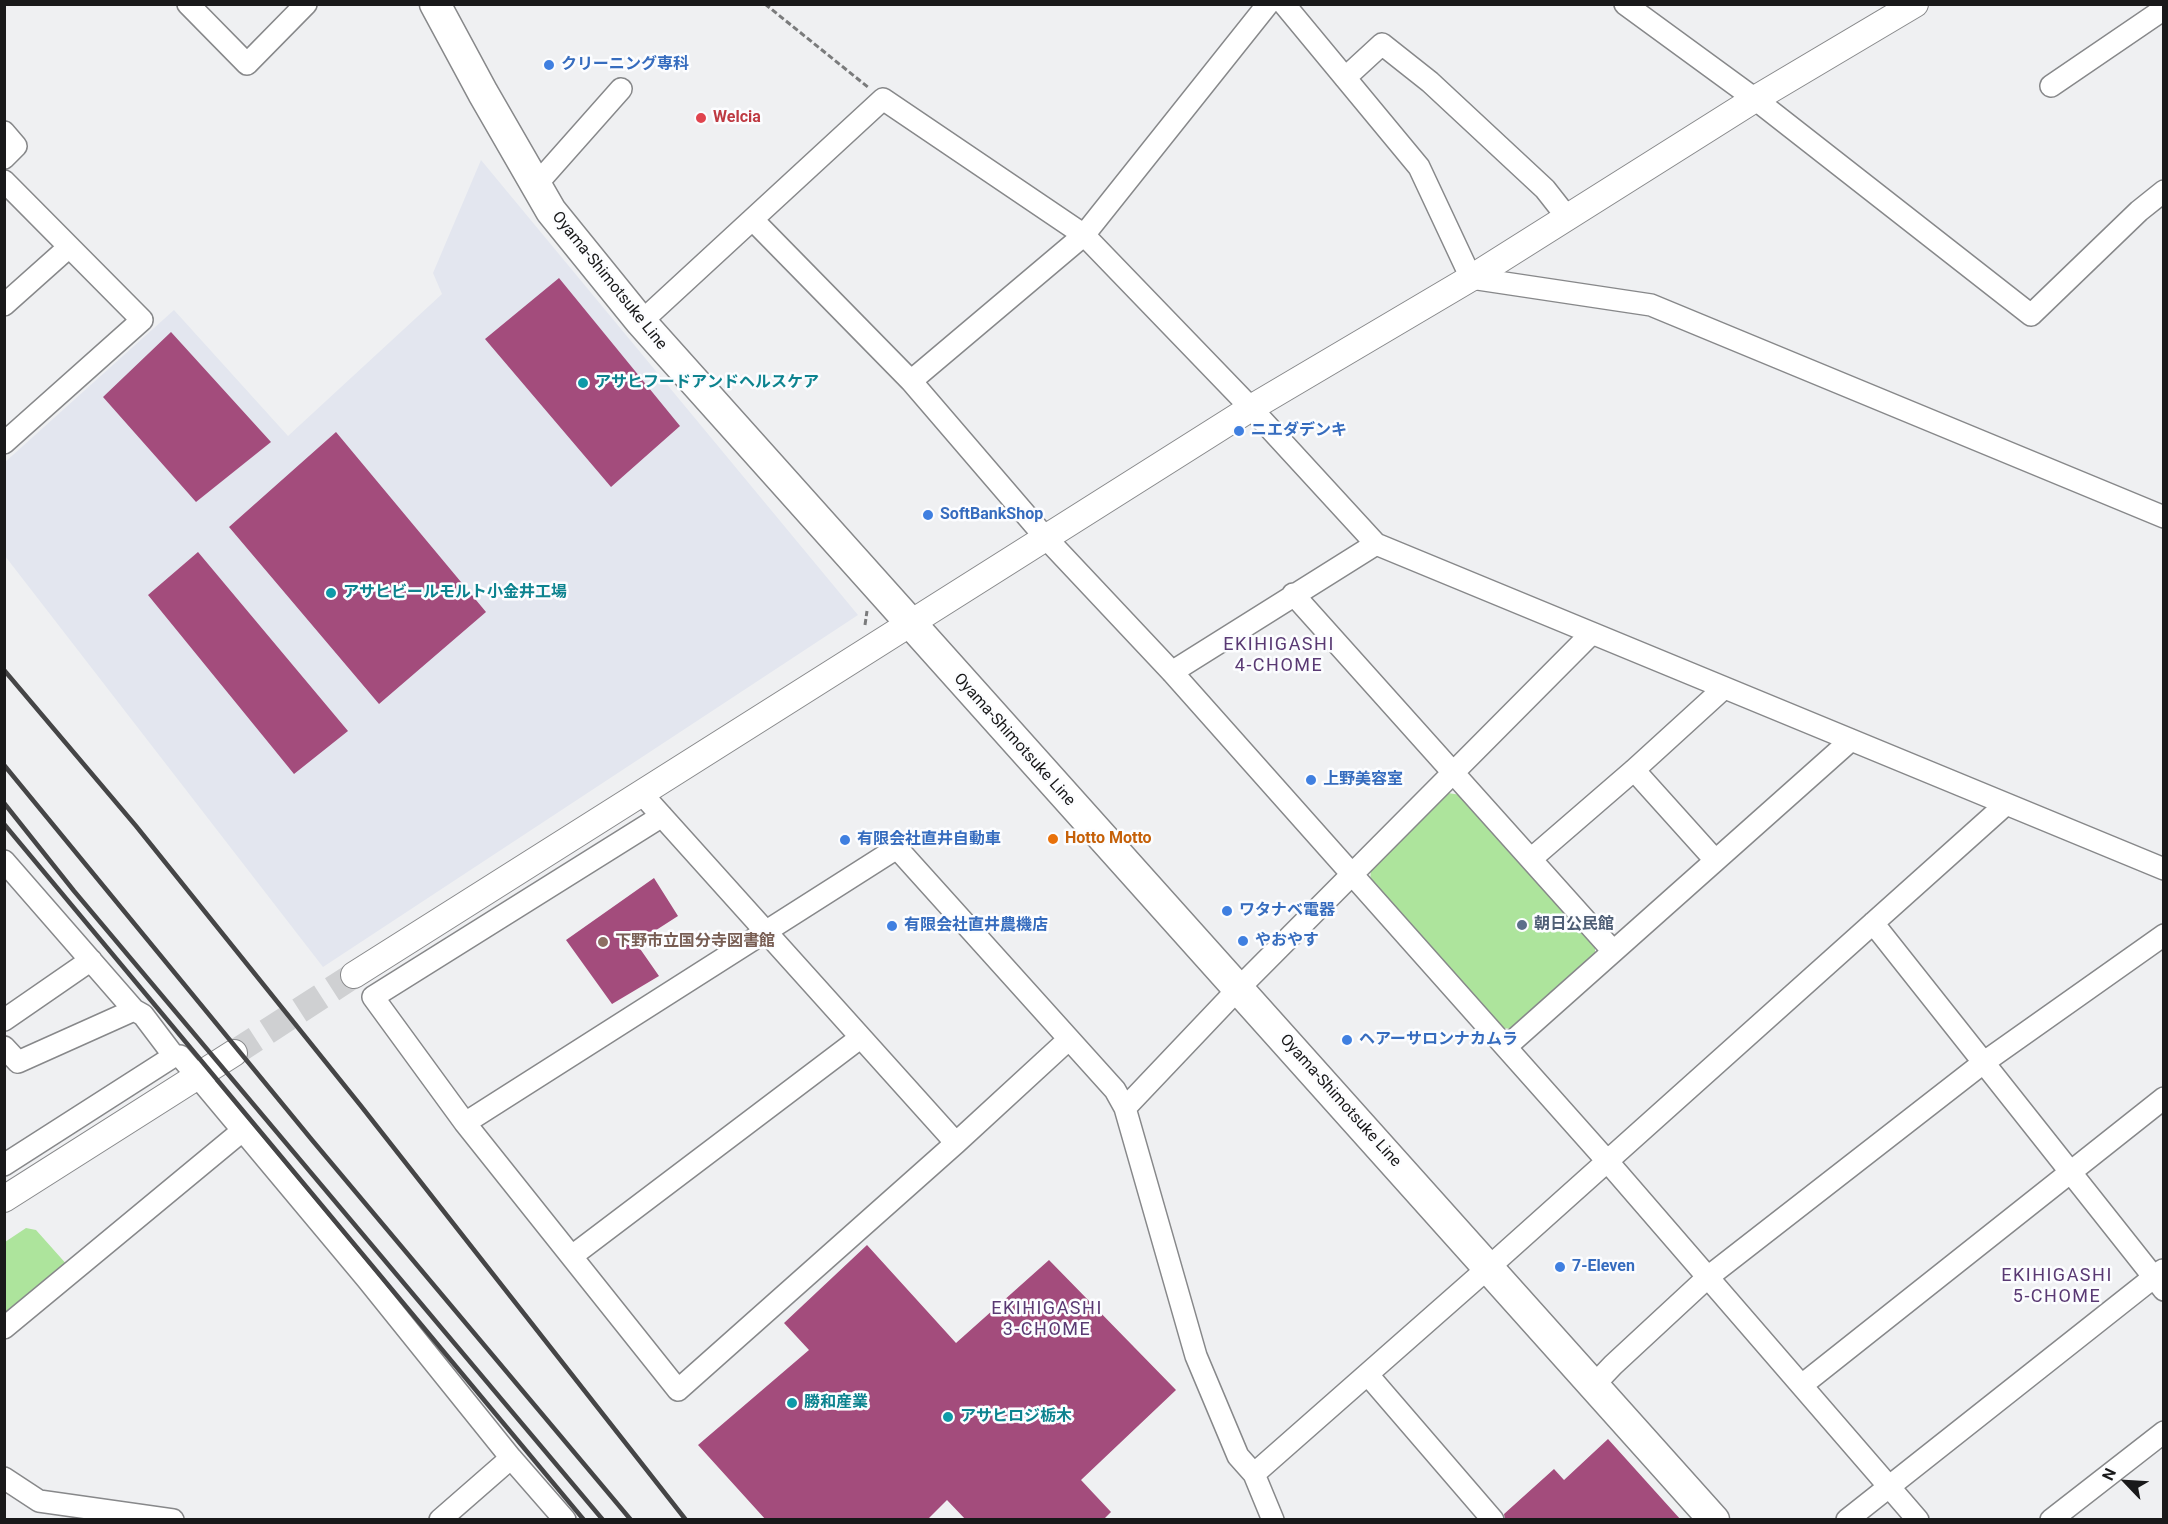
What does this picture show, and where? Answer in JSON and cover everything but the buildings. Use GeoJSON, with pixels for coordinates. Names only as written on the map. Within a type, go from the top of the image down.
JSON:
{"type":"FeatureCollection","features":[{"type":"Feature","properties":{"kind":"main road","name":"Oyama-Shimotsuke Line"},"geometry":{"type":"LineString","coordinates":[[435,4],[551,211],[641,322],[1714,1520]]}},
{"type":"Feature","properties":{"kind":"street"},"geometry":{"type":"LineString","coordinates":[[188,4],[247,64],[306,4]]}},
{"type":"Feature","properties":{"kind":"street"},"geometry":{"type":"LineString","coordinates":[[910,381],[1084,235],[1268,4]]}},
{"type":"Feature","properties":{"kind":"street"},"geometry":{"type":"LineString","coordinates":[[1284,4],[1419,167],[1471,278]]}},
{"type":"Feature","properties":{"kind":"street"},"geometry":{"type":"LineString","coordinates":[[1625,4],[1755,99],[2031,315],[2139,211],[2163,191]]}},
{"type":"Feature","properties":{"kind":"street"},"geometry":{"type":"LineString","coordinates":[[354,975],[642,794],[909,622],[1251,408],[1471,278],[1755,99],[1915,4]]}},
{"type":"Feature","properties":{"kind":"street"},"geometry":{"type":"LineString","coordinates":[[2051,86],[2163,9]]}},
{"type":"Feature","properties":{"kind":"street"},"geometry":{"type":"LineString","coordinates":[[1345,78],[1382,44],[1430,82],[1545,189],[1567,217]]}},
{"type":"Feature","properties":{"kind":"street"},"geometry":{"type":"LineString","coordinates":[[535,186],[621,89]]}},
{"type":"Feature","properties":{"kind":"street"},"geometry":{"type":"LineString","coordinates":[[641,322],[883,99],[1084,235],[1251,408],[1376,544],[2163,869]]}},
{"type":"Feature","properties":{"kind":"street"},"geometry":{"type":"LineString","coordinates":[[4,132],[16,146],[4,158]]}},
{"type":"Feature","properties":{"kind":"street"},"geometry":{"type":"LineString","coordinates":[[4,181],[142,320],[4,443]]}},
{"type":"Feature","properties":{"kind":"street"},"geometry":{"type":"LineString","coordinates":[[753,220],[910,381],[1045,537],[1172,672],[1608,1162],[1918,1520]]}},
{"type":"Feature","properties":{"kind":"street"},"geometry":{"type":"LineString","coordinates":[[4,305],[69,247]]}},
{"type":"Feature","properties":{"kind":"street"},"geometry":{"type":"LineString","coordinates":[[1471,278],[1651,305],[2163,517]]}},
{"type":"Feature","properties":{"kind":"street"},"geometry":{"type":"LineString","coordinates":[[1172,672],[1376,544]]}},
{"type":"Feature","properties":{"kind":"street"},"geometry":{"type":"LineString","coordinates":[[1293,594],[1614,951]]}},
{"type":"Feature","properties":{"kind":"street"},"geometry":{"type":"LineString","coordinates":[[1125,1108],[1239,988],[1591,634]]}},
{"type":"Feature","properties":{"kind":"street"},"geometry":{"type":"LineString","coordinates":[[1531,859],[1724,688]]}},
{"type":"Feature","properties":{"kind":"street"},"geometry":{"type":"LineString","coordinates":[[1506,1047],[1851,740]]}},
{"type":"Feature","properties":{"kind":"street"},"geometry":{"type":"LineString","coordinates":[[1634,770],[1715,860]]}},
{"type":"Feature","properties":{"kind":"street"},"geometry":{"type":"LineString","coordinates":[[642,794],[956,1143]]}},
{"type":"Feature","properties":{"kind":"street"},"geometry":{"type":"LineString","coordinates":[[1254,1474],[1608,1162],[2005,805]]}},
{"type":"Feature","properties":{"kind":"street"},"geometry":{"type":"LineString","coordinates":[[662,816],[373,997],[465,1123],[678,1390],[956,1143],[1068,1040]]}},
{"type":"Feature","properties":{"kind":"street"},"geometry":{"type":"LineString","coordinates":[[465,1123],[897,848],[1115,1090],[1125,1108],[1196,1356],[1238,1456],[1254,1474],[1273,1520]]}},
{"type":"Feature","properties":{"kind":"street"},"geometry":{"type":"LineString","coordinates":[[4,861],[134,1010],[143,1015],[174,1056]]}},
{"type":"Feature","properties":{"kind":"street"},"geometry":{"type":"LineString","coordinates":[[1847,1520],[2160,1279],[2070,1172],[1873,923]]}},
{"type":"Feature","properties":{"kind":"street"},"geometry":{"type":"LineString","coordinates":[[1594,1385],[1708,1277],[1983,1063],[2163,935]]}},
{"type":"Feature","properties":{"kind":"street"},"geometry":{"type":"LineString","coordinates":[[4,1020],[91,960]]}},
{"type":"Feature","properties":{"kind":"street"},"geometry":{"type":"LineString","coordinates":[[9,1059],[134,1010]]}},
{"type":"Feature","properties":{"kind":"street"},"geometry":{"type":"LineString","coordinates":[[572,1256],[860,1038]]}},
{"type":"Feature","properties":{"kind":"street"},"geometry":{"type":"LineString","coordinates":[[4,1199],[234,1053]]}},
{"type":"Feature","properties":{"kind":"street"},"geometry":{"type":"LineString","coordinates":[[4,1165],[174,1056],[180,1056],[367,1279],[511,1458],[565,1520]]}},
{"type":"Feature","properties":{"kind":"street"},"geometry":{"type":"LineString","coordinates":[[1802,1385],[2163,1098]]}},
{"type":"Feature","properties":{"kind":"street"},"geometry":{"type":"LineString","coordinates":[[4,1328],[242,1131]]}},
{"type":"Feature","properties":{"kind":"street"},"geometry":{"type":"LineString","coordinates":[[1368,1375],[1486,1517]]}},
{"type":"Feature","properties":{"kind":"street"},"geometry":{"type":"LineString","coordinates":[[2051,1520],[2163,1432]]}},
{"type":"Feature","properties":{"kind":"street"},"geometry":{"type":"LineString","coordinates":[[440,1520],[511,1458]]}},
{"type":"Feature","properties":{"kind":"street"},"geometry":{"type":"LineString","coordinates":[[4,1478],[39,1501],[173,1520]]}},
{"type":"Feature","properties":{"kind":"path"},"geometry":{"type":"LineString","coordinates":[[765,4],[883,99]]}},
{"type":"Feature","properties":{"kind":"shaded area"},"geometry":{"type":"Polygon","coordinates":[[[481,160],[858,615],[323,967],[5,556],[4,463],[174,310],[288,436],[442,294],[433,273],[481,160]]]}},
{"type":"Feature","properties":{"kind":"green space"},"geometry":{"type":"Polygon","coordinates":[[[1448,793],[1461,795],[1595,944],[1595,956],[1515,1029],[1500,1028],[1370,882],[1371,868],[1448,793]]]}},
{"type":"Feature","properties":{"kind":"green space"},"geometry":{"type":"Polygon","coordinates":[[[26,1228],[36,1230],[69,1267],[5,1322],[5,1242],[26,1228]]]}},
{"type":"Feature","properties":{"kind":"tunnel"},"geometry":{"type":"LineString","coordinates":[[234,1053],[354,975]]}},
{"type":"Feature","properties":{"kind":"railway"},"geometry":{"type":"LineString","coordinates":[[4,670],[136,826],[361,1106],[686,1520]]}},
{"type":"Feature","properties":{"kind":"railway"},"geometry":{"type":"LineString","coordinates":[[4,765],[312,1140],[631,1520]]}},
{"type":"Feature","properties":{"kind":"railway"},"geometry":{"type":"LineString","coordinates":[[4,803],[74,891],[603,1520]]}},
{"type":"Feature","properties":{"kind":"railway"},"geometry":{"type":"LineString","coordinates":[[4,824],[584,1520]]}},
{"type":"Feature","properties":{"kind":"place","name":"クリーニング専科"},"geometry":{"type":"Point","coordinates":[549,65]}},
{"type":"Feature","properties":{"kind":"place","name":"Welcia"},"geometry":{"type":"Point","coordinates":[701,118]}},
{"type":"Feature","properties":{"kind":"place","name":"アサヒフードアンドヘルスケア"},"geometry":{"type":"Point","coordinates":[583,383]}},
{"type":"Feature","properties":{"kind":"place","name":"ニエダデンキ"},"geometry":{"type":"Point","coordinates":[1239,431]}},
{"type":"Feature","properties":{"kind":"place","name":"SoftBankShop"},"geometry":{"type":"Point","coordinates":[928,515]}},
{"type":"Feature","properties":{"kind":"place","name":"アサヒビールモルト小金井工場"},"geometry":{"type":"Point","coordinates":[331,593]}},
{"type":"Feature","properties":{"kind":"place","name":"上野美容室"},"geometry":{"type":"Point","coordinates":[1311,780]}},
{"type":"Feature","properties":{"kind":"place","name":"Hotto Motto"},"geometry":{"type":"Point","coordinates":[1053,839]}},
{"type":"Feature","properties":{"kind":"place","name":"有限会社直井自動車"},"geometry":{"type":"Point","coordinates":[845,840]}},
{"type":"Feature","properties":{"kind":"place","name":"ワタナベ電器"},"geometry":{"type":"Point","coordinates":[1227,911]}},
{"type":"Feature","properties":{"kind":"place","name":"朝日公民館"},"geometry":{"type":"Point","coordinates":[1522,925]}},
{"type":"Feature","properties":{"kind":"place","name":"有限会社直井農機店"},"geometry":{"type":"Point","coordinates":[892,926]}},
{"type":"Feature","properties":{"kind":"place","name":"やおやす"},"geometry":{"type":"Point","coordinates":[1243,941]}},
{"type":"Feature","properties":{"kind":"place","name":"下野市立国分寺図書館"},"geometry":{"type":"Point","coordinates":[603,942]}},
{"type":"Feature","properties":{"kind":"place","name":"ヘアーサロンナカムラ"},"geometry":{"type":"Point","coordinates":[1347,1040]}},
{"type":"Feature","properties":{"kind":"place","name":"7-Eleven"},"geometry":{"type":"Point","coordinates":[1560,1267]}},
{"type":"Feature","properties":{"kind":"place","name":"勝和産業"},"geometry":{"type":"Point","coordinates":[792,1403]}},
{"type":"Feature","properties":{"kind":"place","name":"アサヒロジ栃木"},"geometry":{"type":"Point","coordinates":[948,1417]}},
{"type":"Feature","properties":{"kind":"district","name":"EKIHIGASHI 4-CHOME"},"geometry":{"type":"Point","coordinates":[1279,655]}},
{"type":"Feature","properties":{"kind":"district","name":"EKIHIGASHI 5-CHOME"},"geometry":{"type":"Point","coordinates":[2057,1286]}},
{"type":"Feature","properties":{"kind":"district","name":"EKIHIGASHI 3-CHOME"},"geometry":{"type":"Point","coordinates":[1047,1319]}}]}
